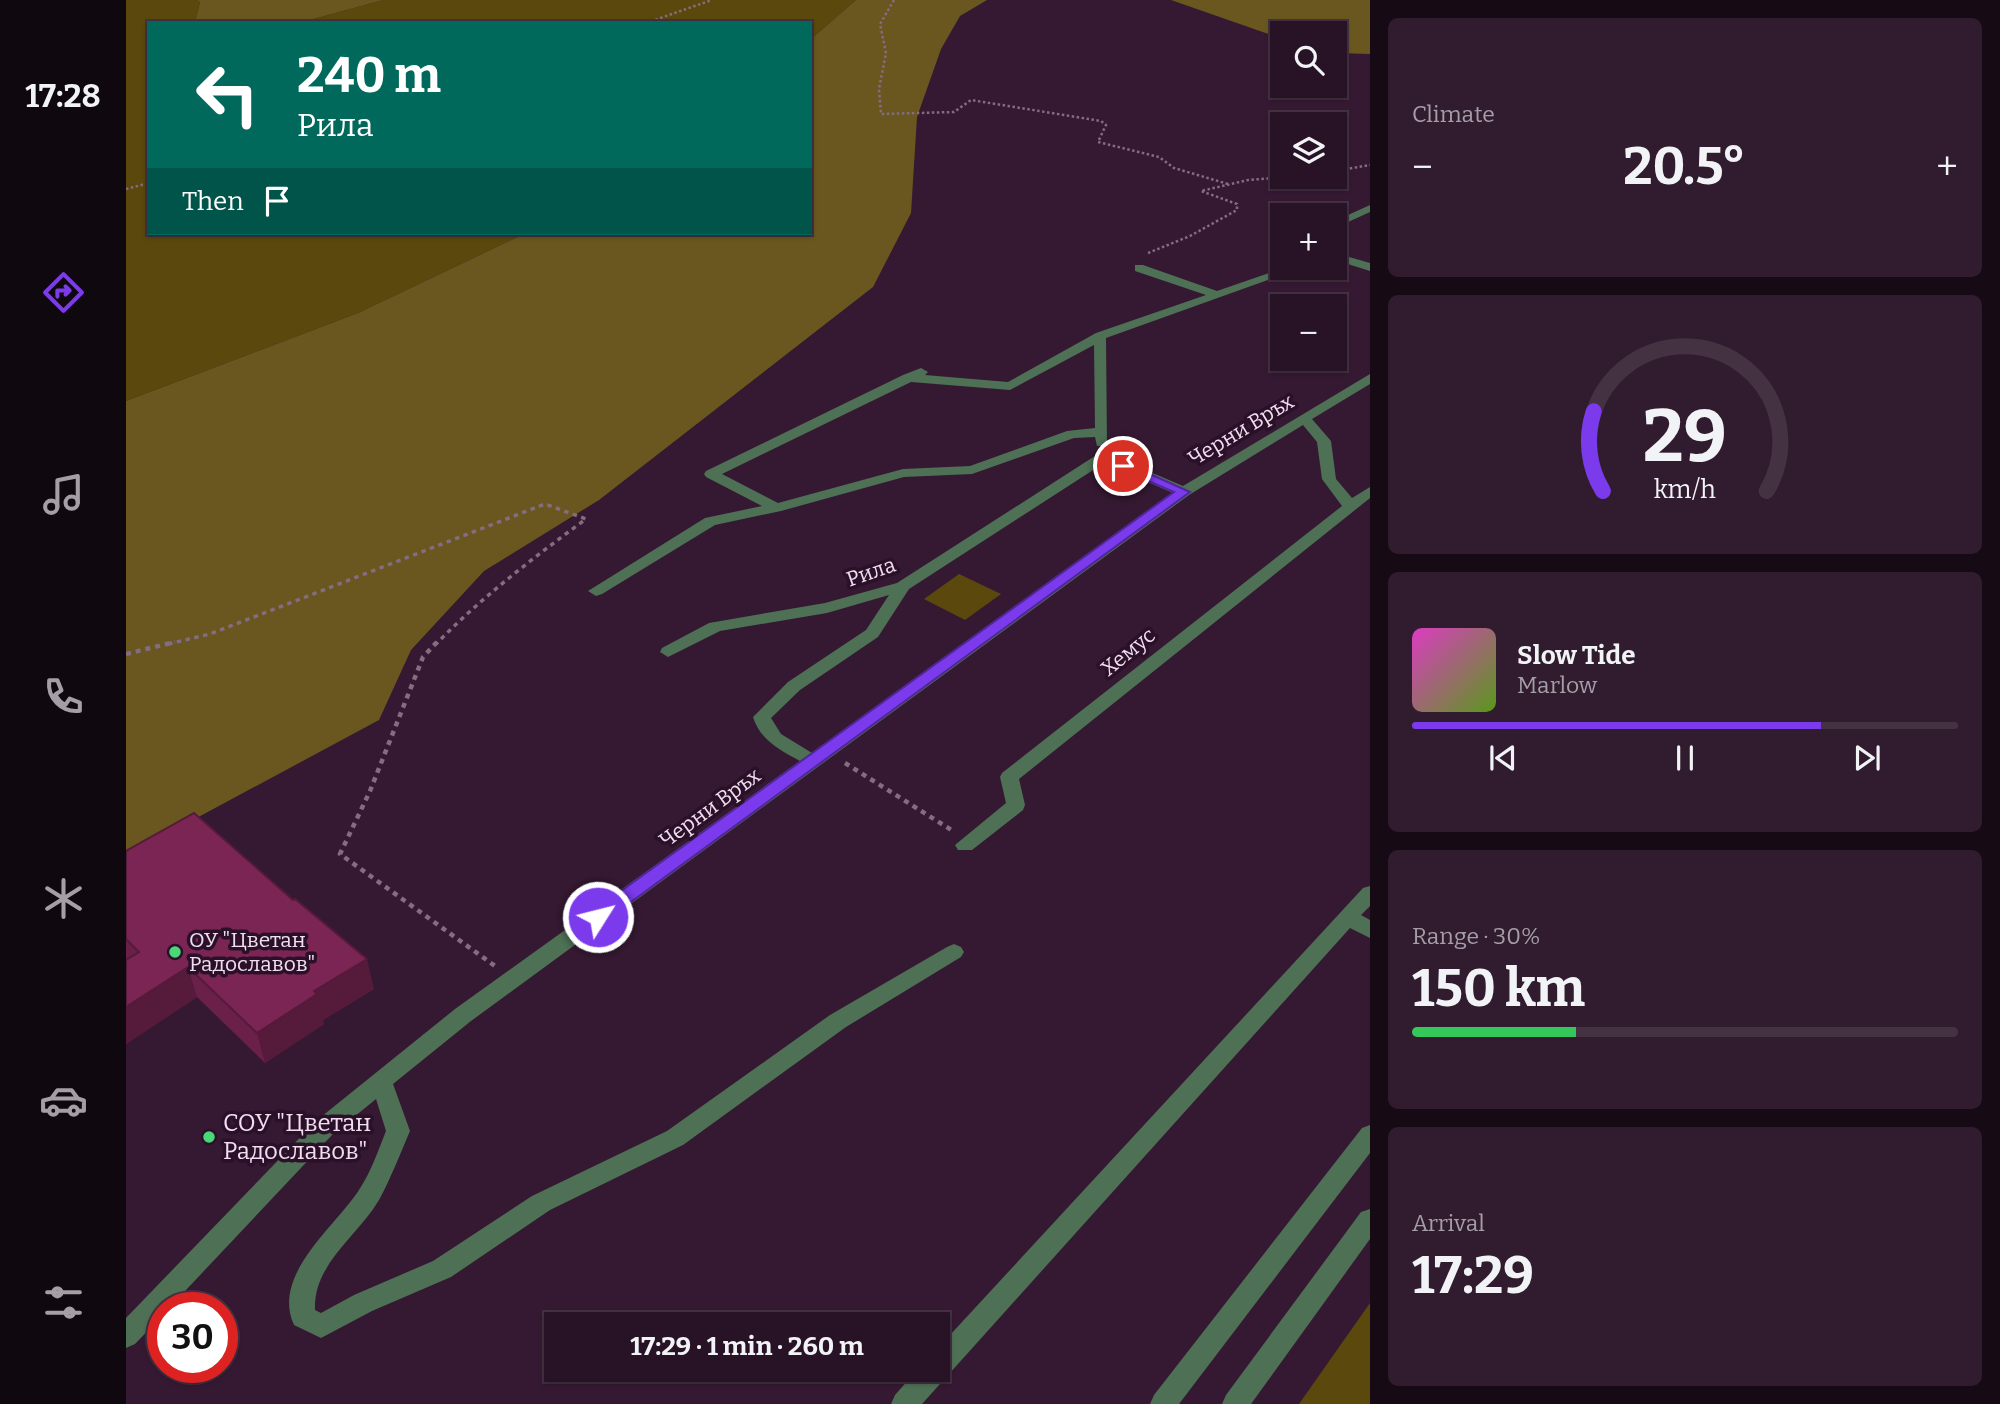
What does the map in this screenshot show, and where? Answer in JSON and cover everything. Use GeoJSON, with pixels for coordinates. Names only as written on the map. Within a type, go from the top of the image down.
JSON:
{"type":"FeatureCollection","features":[{"type":"Feature","properties":{"kind":"street"},"geometry":{"type":"LineString","coordinates":[[1347,219],[1370,208]]}},
{"type":"Feature","properties":{"kind":"street"},"geometry":{"type":"LineString","coordinates":[[1347,260],[1370,267]]}},
{"type":"Feature","properties":{"kind":"street"},"geometry":{"type":"LineString","coordinates":[[1139,268],[1217,295]]}},
{"type":"Feature","properties":{"kind":"street"},"geometry":{"type":"LineString","coordinates":[[776,508],[710,474],[915,375],[1010,386],[1100,337],[1270,277]]}},
{"type":"Feature","properties":{"kind":"street"},"geometry":{"type":"LineString","coordinates":[[1100,337],[1103,457],[1184,492]]}},
{"type":"Feature","properties":{"kind":"street","name":"Черни Връх"},"geometry":{"type":"LineString","coordinates":[[126,1336],[324,1128],[513,979],[1184,492],[1370,378]]}},
{"type":"Feature","properties":{"kind":"street"},"geometry":{"type":"LineString","coordinates":[[1304,418],[1324,440],[1329,480],[1349,505]]}},
{"type":"Feature","properties":{"kind":"street"},"geometry":{"type":"LineString","coordinates":[[596,591],[710,521],[776,508],[903,473],[972,470],[1073,434],[1102,432]]}},
{"type":"Feature","properties":{"kind":"street","name":"Рила"},"geometry":{"type":"LineString","coordinates":[[668,652],[715,627],[827,608],[902,586],[1103,457]]}},
{"type":"Feature","properties":{"kind":"street","name":"Хемус"},"geometry":{"type":"LineString","coordinates":[[968,844],[1016,805],[1009,777],[1370,491]]}},
{"type":"Feature","properties":{"kind":"street"},"geometry":{"type":"LineString","coordinates":[[819,756],[771,735],[763,727],[762,717],[794,686],[872,633],[890,610],[902,586]]}},
{"type":"Feature","properties":{"kind":"street"},"geometry":{"type":"LineString","coordinates":[[950,1353],[1370,893]]}},
{"type":"Feature","properties":{"kind":"street"},"geometry":{"type":"LineString","coordinates":[[1348,917],[1370,930]]}},
{"type":"Feature","properties":{"kind":"street"},"geometry":{"type":"LineString","coordinates":[[381,1081],[398,1131],[366,1200],[330,1242],[306,1281],[299,1299],[303,1317],[321,1325],[363,1303],[442,1269],[541,1203],[676,1139],[838,1021],[954,952]]}},
{"type":"Feature","properties":{"kind":"street"},"geometry":{"type":"LineString","coordinates":[[1163,1404],[1370,1135]]}},
{"type":"Feature","properties":{"kind":"street"},"geometry":{"type":"LineString","coordinates":[[1235,1404],[1370,1220]]}},
{"type":"Feature","properties":{"kind":"street"},"geometry":{"type":"LineString","coordinates":[[904,1404],[924,1382]]}},
{"type":"Feature","properties":{"kind":"path"},"geometry":{"type":"LineString","coordinates":[[652,21],[712,0]]}},
{"type":"Feature","properties":{"kind":"path"},"geometry":{"type":"LineString","coordinates":[[894,0],[880,24],[886,53],[879,89],[881,114],[954,112],[971,100],[1016,110],[1092,120],[1106,125],[1098,142],[1159,157],[1174,168],[1228,184]]}},
{"type":"Feature","properties":{"kind":"path"},"geometry":{"type":"LineString","coordinates":[[1347,169],[1370,165]]}},
{"type":"Feature","properties":{"kind":"path"},"geometry":{"type":"LineString","coordinates":[[1139,268],[1129,261],[1190,236],[1237,210],[1237,204],[1201,191],[1228,184],[1270,179]]}},
{"type":"Feature","properties":{"kind":"path"},"geometry":{"type":"LineString","coordinates":[[126,189],[147,184]]}},
{"type":"Feature","properties":{"kind":"path"},"geometry":{"type":"LineString","coordinates":[[126,654],[210,634],[545,504],[586,519],[527,562],[481,601],[423,657],[370,791],[340,854],[513,979]]}},
{"type":"Feature","properties":{"kind":"path"},"geometry":{"type":"LineString","coordinates":[[819,756],[968,844]]}},
{"type":"Feature","properties":{"kind":"shaded area"},"geometry":{"type":"Polygon","coordinates":[[[126,0],[200,2],[195,21],[147,21],[147,235],[522,235],[358,313],[126,401],[126,0]]]}},
{"type":"Feature","properties":{"kind":"shaded area"},"geometry":{"type":"Polygon","coordinates":[[[197,0],[383,0],[306,21],[195,21],[200,2],[197,0]]]}},
{"type":"Feature","properties":{"kind":"shaded area"},"geometry":{"type":"Polygon","coordinates":[[[383,0],[856,0],[812,38],[812,21],[306,21],[383,0]]]}},
{"type":"Feature","properties":{"kind":"shaded area"},"geometry":{"type":"Polygon","coordinates":[[[856,0],[987,0],[960,16],[941,49],[917,117],[911,213],[873,287],[599,500],[484,571],[411,650],[379,720],[126,856],[126,401],[358,313],[522,235],[812,235],[812,38],[856,0]]]}},
{"type":"Feature","properties":{"kind":"shaded area"},"geometry":{"type":"Polygon","coordinates":[[[1171,0],[1370,0],[1370,54],[1347,53],[1347,21],[1270,21],[1270,34],[1171,0]]]}},
{"type":"Feature","properties":{"kind":"shaded area"},"geometry":{"type":"Polygon","coordinates":[[[959,574],[1001,594],[965,620],[924,599],[959,574]]]}},
{"type":"Feature","properties":{"kind":"shaded area"},"geometry":{"type":"Polygon","coordinates":[[[1370,1303],[1370,1404],[1299,1404],[1370,1303]]]}},
{"type":"Feature","properties":{"kind":"building","name":"ОУ \"Цветан Радославов\""},"geometry":{"type":"Polygon","coordinates":[[[194,813],[293,900],[367,959],[314,991],[317,994],[257,1033],[188,967],[126,1007],[126,960],[139,952],[126,939],[126,851],[194,813]]]}},
{"type":"Feature","properties":{"kind":"place","name":"ОУ \"Цветан Радославов\""},"geometry":{"type":"Point","coordinates":[175,952]}},
{"type":"Feature","properties":{"kind":"place","name":"СОУ \"Цветан Радославов\""},"geometry":{"type":"Point","coordinates":[209,1137]}},
{"type":"Feature","properties":{"kind":"route"},"geometry":{"type":"LineString","coordinates":[[598,917],[1184,492],[1123,466]]}}]}
